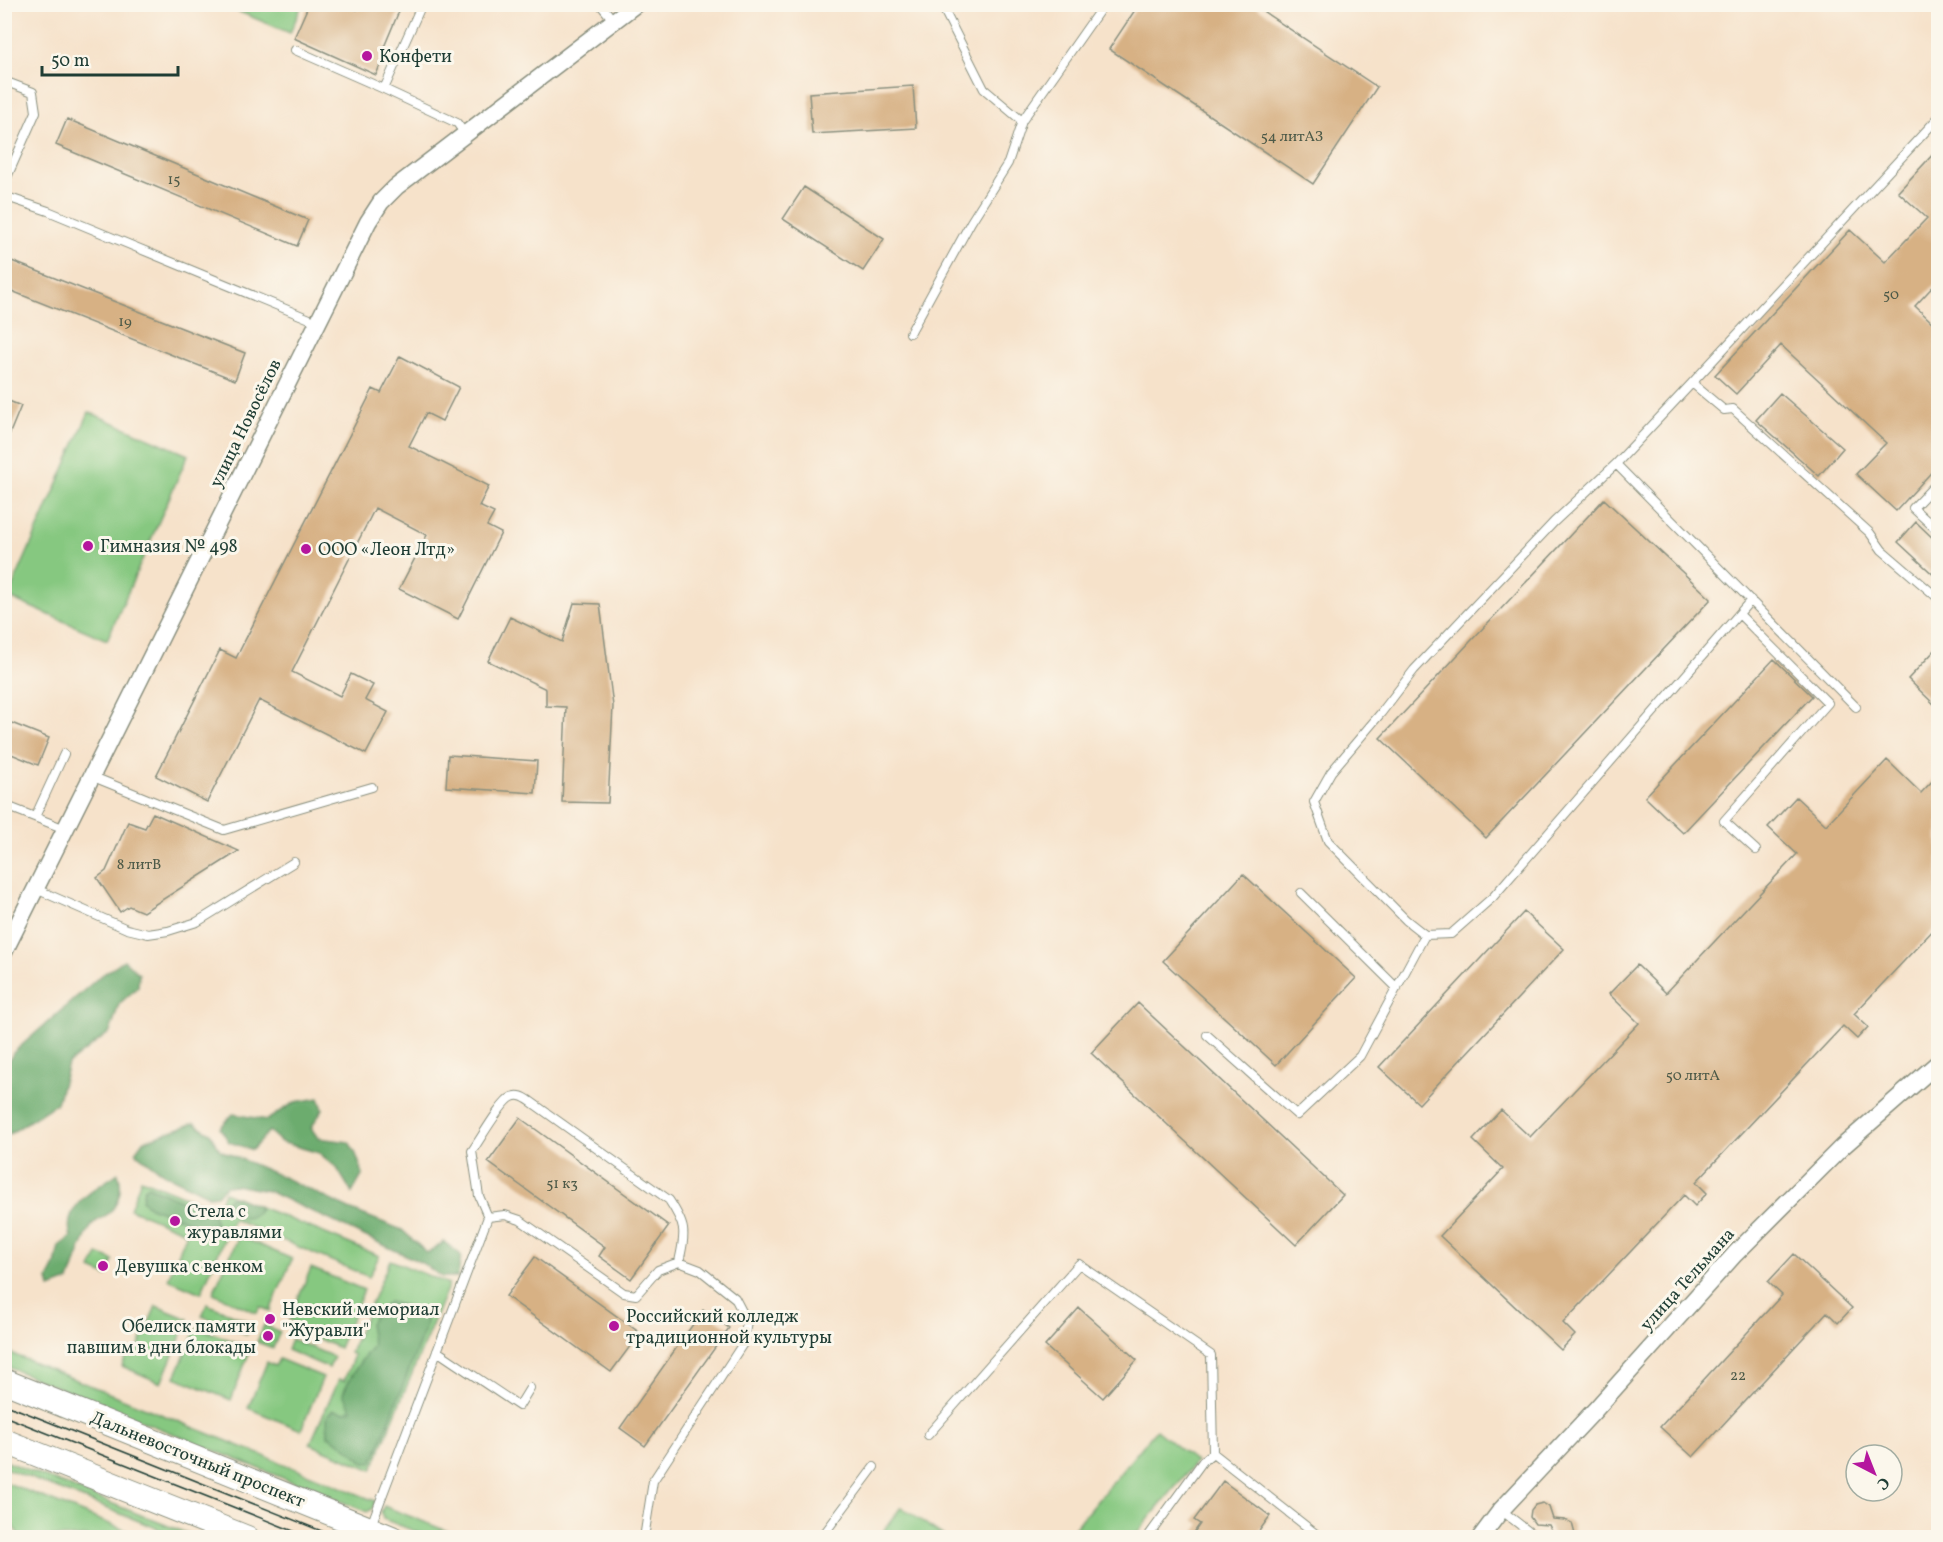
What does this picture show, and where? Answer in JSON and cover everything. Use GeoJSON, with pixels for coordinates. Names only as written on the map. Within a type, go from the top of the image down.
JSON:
{"type":"FeatureCollection","features":[{"type":"Feature","properties":{"kind":"main road","name":"Дальневосточный проспект"},"geometry":{"type":"LineString","coordinates":[[4,1381],[392,1538]]}},
{"type":"Feature","properties":{"kind":"main road"},"geometry":{"type":"LineString","coordinates":[[4,1441],[246,1538]]}},
{"type":"Feature","properties":{"kind":"street","name":"улица Новосёлов"},"geometry":{"type":"LineString","coordinates":[[4,952],[317,322],[368,222],[381,202],[396,187],[636,4]]}},
{"type":"Feature","properties":{"kind":"street","name":"улица Тельмана"},"geometry":{"type":"LineString","coordinates":[[1480,1538],[1501,1510],[1595,1410],[1735,1254],[1842,1147],[1938,1063]]}},
{"type":"Feature","properties":{"kind":"lane"},"geometry":{"type":"LineString","coordinates":[[384,88],[422,4]]}},
{"type":"Feature","properties":{"kind":"lane"},"geometry":{"type":"LineString","coordinates":[[600,4],[614,21]]}},
{"type":"Feature","properties":{"kind":"lane"},"geometry":{"type":"LineString","coordinates":[[941,4],[984,89],[1022,121]]}},
{"type":"Feature","properties":{"kind":"lane"},"geometry":{"type":"LineString","coordinates":[[910,333],[971,222],[1008,163],[1022,121],[1104,4]]}},
{"type":"Feature","properties":{"kind":"lane"},"geometry":{"type":"LineString","coordinates":[[295,50],[384,88],[457,123],[465,134]]}},
{"type":"Feature","properties":{"kind":"lane"},"geometry":{"type":"LineString","coordinates":[[4,81],[33,92],[36,112],[4,184]]}},
{"type":"Feature","properties":{"kind":"lane"},"geometry":{"type":"LineString","coordinates":[[1751,600],[1493,897],[1451,934],[1425,935],[1406,920],[1328,841],[1314,802],[1330,771],[1381,713],[1414,670],[1554,522],[1616,464],[1938,118]]}},
{"type":"Feature","properties":{"kind":"lane"},"geometry":{"type":"LineString","coordinates":[[4,196],[48,211],[317,322]]}},
{"type":"Feature","properties":{"kind":"lane"},"geometry":{"type":"LineString","coordinates":[[1692,383],[1724,410],[1733,409],[1870,533],[1882,550],[1938,598]]}},
{"type":"Feature","properties":{"kind":"lane"},"geometry":{"type":"LineString","coordinates":[[1616,464],[1856,706]]}},
{"type":"Feature","properties":{"kind":"lane"},"geometry":{"type":"LineString","coordinates":[[1938,482],[1913,508],[1938,531]]}},
{"type":"Feature","properties":{"kind":"lane"},"geometry":{"type":"LineString","coordinates":[[1738,614],[1828,703],[1724,821],[1756,850]]}},
{"type":"Feature","properties":{"kind":"lane"},"geometry":{"type":"LineString","coordinates":[[35,817],[64,754]]}},
{"type":"Feature","properties":{"kind":"lane"},"geometry":{"type":"LineString","coordinates":[[91,776],[224,830],[372,788]]}},
{"type":"Feature","properties":{"kind":"lane"},"geometry":{"type":"LineString","coordinates":[[4,805],[65,829]]}},
{"type":"Feature","properties":{"kind":"lane"},"geometry":{"type":"LineString","coordinates":[[36,889],[127,929],[148,934],[168,931],[197,922],[294,862]]}},
{"type":"Feature","properties":{"kind":"lane"},"geometry":{"type":"LineString","coordinates":[[1301,893],[1397,988]]}},
{"type":"Feature","properties":{"kind":"lane"},"geometry":{"type":"LineString","coordinates":[[1207,1035],[1297,1115],[1360,1056],[1425,935]]}},
{"type":"Feature","properties":{"kind":"lane"},"geometry":{"type":"LineString","coordinates":[[370,1528],[488,1217],[479,1196],[472,1151],[505,1103],[513,1097],[521,1096],[669,1200],[680,1217],[685,1237],[679,1262]]}},
{"type":"Feature","properties":{"kind":"lane"},"geometry":{"type":"LineString","coordinates":[[488,1217],[505,1215],[520,1220],[624,1293],[636,1295],[658,1270],[679,1262],[700,1270],[735,1298],[747,1321],[744,1342],[653,1481],[645,1538]]}},
{"type":"Feature","properties":{"kind":"lane"},"geometry":{"type":"LineString","coordinates":[[928,1435],[1079,1264],[1211,1355],[1213,1453]]}},
{"type":"Feature","properties":{"kind":"lane"},"geometry":{"type":"LineString","coordinates":[[437,1351],[519,1406],[530,1388]]}},
{"type":"Feature","properties":{"kind":"lane"},"geometry":{"type":"LineString","coordinates":[[1147,1538],[1203,1461],[1213,1453]]}},
{"type":"Feature","properties":{"kind":"lane"},"geometry":{"type":"LineString","coordinates":[[1213,1453],[1321,1538]]}},
{"type":"Feature","properties":{"kind":"lane"},"geometry":{"type":"LineString","coordinates":[[821,1538],[874,1467]]}},
{"type":"Feature","properties":{"kind":"lane"},"geometry":{"type":"LineString","coordinates":[[1501,1510],[1537,1538]]}},
{"type":"Feature","properties":{"kind":"green space"},"geometry":{"type":"Polygon","coordinates":[[[223,5],[302,5],[290,33],[223,5]]]}},
{"type":"Feature","properties":{"kind":"green space"},"geometry":{"type":"Polygon","coordinates":[[[89,412],[188,455],[107,640],[8,597],[89,412]]]}},
{"type":"Feature","properties":{"kind":"green space"},"geometry":{"type":"Polygon","coordinates":[[[124,960],[139,974],[138,987],[119,1004],[110,1032],[68,1064],[57,1103],[5,1137],[5,1069],[13,1053],[99,977],[124,960]]]}},
{"type":"Feature","properties":{"kind":"green space"},"geometry":{"type":"Polygon","coordinates":[[[319,1098],[323,1109],[311,1128],[318,1138],[349,1142],[363,1174],[352,1193],[337,1168],[319,1153],[281,1142],[269,1131],[252,1150],[229,1142],[220,1128],[233,1114],[267,1120],[295,1102],[319,1098]]]}},
{"type":"Feature","properties":{"kind":"green space"},"geometry":{"type":"Polygon","coordinates":[[[194,1123],[210,1133],[220,1150],[349,1209],[402,1230],[427,1253],[444,1242],[461,1255],[458,1277],[442,1277],[422,1263],[268,1191],[235,1185],[226,1186],[217,1195],[209,1196],[163,1173],[135,1152],[143,1141],[194,1123]]]}},
{"type":"Feature","properties":{"kind":"green space"},"geometry":{"type":"Polygon","coordinates":[[[118,1173],[120,1188],[116,1204],[109,1213],[91,1227],[82,1244],[69,1281],[50,1288],[48,1279],[55,1265],[59,1246],[71,1237],[69,1226],[76,1207],[91,1192],[118,1173]]]}},
{"type":"Feature","properties":{"kind":"green space"},"geometry":{"type":"Polygon","coordinates":[[[141,1179],[217,1210],[224,1192],[379,1256],[369,1277],[233,1219],[201,1293],[168,1279],[187,1233],[130,1209],[141,1179]]]}},
{"type":"Feature","properties":{"kind":"green space"},"geometry":{"type":"Polygon","coordinates":[[[148,1186],[213,1214],[216,1224],[205,1228],[150,1207],[142,1201],[144,1189],[148,1186]]]}},
{"type":"Feature","properties":{"kind":"green space"},"geometry":{"type":"Polygon","coordinates":[[[234,1196],[257,1206],[260,1210],[246,1218],[236,1217],[224,1206],[228,1199],[234,1196]]]}},
{"type":"Feature","properties":{"kind":"green space"},"geometry":{"type":"Polygon","coordinates":[[[239,1236],[292,1259],[270,1311],[260,1307],[257,1313],[213,1293],[239,1236]]]}},
{"type":"Feature","properties":{"kind":"green space"},"geometry":{"type":"Polygon","coordinates":[[[98,1254],[113,1260],[107,1276],[91,1269],[98,1254]]]}},
{"type":"Feature","properties":{"kind":"green space"},"geometry":{"type":"Polygon","coordinates":[[[390,1260],[449,1284],[372,1470],[310,1444],[339,1379],[344,1381],[354,1355],[350,1353],[390,1260]]]}},
{"type":"Feature","properties":{"kind":"green space"},"geometry":{"type":"Polygon","coordinates":[[[311,1268],[364,1290],[339,1348],[296,1329],[298,1324],[289,1320],[311,1268]]]}},
{"type":"Feature","properties":{"kind":"green space"},"geometry":{"type":"Polygon","coordinates":[[[389,1302],[416,1308],[427,1315],[425,1329],[379,1447],[372,1462],[364,1462],[328,1436],[327,1416],[334,1410],[344,1412],[352,1410],[343,1394],[356,1368],[373,1346],[369,1325],[375,1315],[389,1302]]]}},
{"type":"Feature","properties":{"kind":"green space"},"geometry":{"type":"Polygon","coordinates":[[[207,1304],[252,1323],[247,1334],[202,1316],[207,1304]]]}},
{"type":"Feature","properties":{"kind":"green space"},"geometry":{"type":"Polygon","coordinates":[[[156,1306],[188,1319],[161,1383],[122,1366],[129,1350],[136,1353],[156,1306]]]}},
{"type":"Feature","properties":{"kind":"green space"},"geometry":{"type":"Polygon","coordinates":[[[264,1325],[280,1332],[273,1348],[257,1342],[264,1325]]]}},
{"type":"Feature","properties":{"kind":"green space"},"geometry":{"type":"Polygon","coordinates":[[[197,1327],[243,1345],[241,1350],[249,1353],[231,1400],[175,1377],[197,1327]]]}},
{"type":"Feature","properties":{"kind":"green space"},"geometry":{"type":"Polygon","coordinates":[[[291,1339],[334,1357],[329,1368],[287,1350],[291,1339]]]}},
{"type":"Feature","properties":{"kind":"green space"},"geometry":{"type":"Polygon","coordinates":[[[5,1351],[375,1501],[373,1508],[367,1512],[5,1366],[5,1351]]]}},
{"type":"Feature","properties":{"kind":"green space"},"geometry":{"type":"Polygon","coordinates":[[[279,1359],[323,1377],[301,1430],[248,1408],[267,1362],[275,1366],[279,1359]]]}},
{"type":"Feature","properties":{"kind":"green space"},"geometry":{"type":"Polygon","coordinates":[[[1156,1430],[1196,1462],[1142,1527],[1133,1537],[1067,1537],[1156,1430]]]}},
{"type":"Feature","properties":{"kind":"green space"},"geometry":{"type":"Polygon","coordinates":[[[5,1461],[196,1537],[179,1537],[5,1468],[5,1461]]]}},
{"type":"Feature","properties":{"kind":"green space"},"geometry":{"type":"Polygon","coordinates":[[[5,1482],[142,1537],[21,1537],[5,1517],[5,1482]]]}},
{"type":"Feature","properties":{"kind":"green space"},"geometry":{"type":"Polygon","coordinates":[[[384,1506],[462,1537],[430,1537],[383,1519],[381,1512],[384,1506]]]}},
{"type":"Feature","properties":{"kind":"green space"},"geometry":{"type":"Polygon","coordinates":[[[901,1507],[945,1537],[879,1537],[901,1507]]]}},
{"type":"Feature","properties":{"kind":"building"},"geometry":{"type":"Polygon","coordinates":[[[309,4],[344,4],[357,10],[360,4],[402,4],[384,47],[387,48],[376,75],[294,38],[309,4]]]}},
{"type":"Feature","properties":{"kind":"building"},"geometry":{"type":"Polygon","coordinates":[[[1139,4],[1252,4],[1377,87],[1313,184],[1109,49],[1139,4]]]}},
{"type":"Feature","properties":{"kind":"building"},"geometry":{"type":"Polygon","coordinates":[[[913,86],[916,128],[812,134],[809,93],[913,86]]]}},
{"type":"Feature","properties":{"kind":"building"},"geometry":{"type":"Polygon","coordinates":[[[67,119],[308,220],[297,246],[56,145],[67,119]]]}},
{"type":"Feature","properties":{"kind":"building"},"geometry":{"type":"Polygon","coordinates":[[[1938,149],[1938,281],[1915,306],[1938,328],[1938,465],[1896,511],[1856,474],[1886,443],[1781,345],[1736,394],[1715,375],[1850,230],[1885,262],[1927,218],[1898,192],[1938,149]]]}},
{"type":"Feature","properties":{"kind":"building"},"geometry":{"type":"Polygon","coordinates":[[[804,187],[884,239],[863,271],[783,219],[804,187]]]}},
{"type":"Feature","properties":{"kind":"building"},"geometry":{"type":"Polygon","coordinates":[[[4,258],[245,353],[235,380],[4,288],[4,258]]]}},
{"type":"Feature","properties":{"kind":"building"},"geometry":{"type":"Polygon","coordinates":[[[400,356],[459,387],[442,421],[426,413],[409,446],[489,486],[479,506],[494,513],[487,526],[501,533],[458,619],[399,589],[427,535],[375,508],[292,672],[340,696],[351,674],[373,685],[365,700],[388,712],[366,754],[259,700],[207,802],[156,776],[220,650],[236,658],[373,389],[381,393],[400,356]]]}},
{"type":"Feature","properties":{"kind":"building"},"geometry":{"type":"Polygon","coordinates":[[[1780,393],[1843,448],[1819,476],[1756,420],[1780,393]]]}},
{"type":"Feature","properties":{"kind":"building"},"geometry":{"type":"Polygon","coordinates":[[[4,399],[21,406],[5,445],[4,445],[4,399]]]}},
{"type":"Feature","properties":{"kind":"building"},"geometry":{"type":"Polygon","coordinates":[[[1604,499],[1711,599],[1486,838],[1380,738],[1604,499]]]}},
{"type":"Feature","properties":{"kind":"building"},"geometry":{"type":"Polygon","coordinates":[[[1916,522],[1938,543],[1938,579],[1898,542],[1916,522]]]}},
{"type":"Feature","properties":{"kind":"building"},"geometry":{"type":"Polygon","coordinates":[[[574,603],[600,604],[613,706],[608,803],[562,802],[566,707],[546,706],[546,689],[488,661],[510,617],[562,642],[574,603]]]}},
{"type":"Feature","properties":{"kind":"building"},"geometry":{"type":"Polygon","coordinates":[[[1938,647],[1938,708],[1908,679],[1938,647]]]}},
{"type":"Feature","properties":{"kind":"building"},"geometry":{"type":"Polygon","coordinates":[[[1774,659],[1812,696],[1683,833],[1645,797],[1774,659]]]}},
{"type":"Feature","properties":{"kind":"building"},"geometry":{"type":"Polygon","coordinates":[[[4,720],[49,738],[38,765],[4,751],[4,720]]]}},
{"type":"Feature","properties":{"kind":"building"},"geometry":{"type":"Polygon","coordinates":[[[448,755],[537,761],[535,793],[446,787],[448,755]]]}},
{"type":"Feature","properties":{"kind":"building"},"geometry":{"type":"Polygon","coordinates":[[[1887,760],[1921,793],[1938,775],[1938,925],[1854,1014],[1868,1027],[1857,1039],[1843,1026],[1696,1182],[1707,1193],[1695,1206],[1684,1195],[1563,1323],[1575,1335],[1561,1350],[1440,1236],[1503,1169],[1473,1140],[1501,1110],[1530,1137],[1639,1023],[1609,994],[1637,965],[1666,993],[1797,854],[1768,827],[1796,797],[1826,825],[1887,760]]]}},
{"type":"Feature","properties":{"kind":"building"},"geometry":{"type":"Polygon","coordinates":[[[153,813],[239,851],[143,912],[129,906],[120,912],[97,878],[106,871],[128,822],[145,828],[153,813]]]}},
{"type":"Feature","properties":{"kind":"building"},"geometry":{"type":"Polygon","coordinates":[[[1243,874],[1356,978],[1276,1065],[1163,961],[1243,874]]]}},
{"type":"Feature","properties":{"kind":"building"},"geometry":{"type":"Polygon","coordinates":[[[1524,912],[1564,949],[1419,1104],[1379,1067],[1524,912]]]}},
{"type":"Feature","properties":{"kind":"building"},"geometry":{"type":"Polygon","coordinates":[[[1138,1003],[1343,1195],[1296,1245],[1091,1053],[1138,1003]]]}},
{"type":"Feature","properties":{"kind":"building"},"geometry":{"type":"Polygon","coordinates":[[[520,1118],[669,1226],[631,1279],[599,1256],[605,1247],[488,1162],[520,1118]]]}},
{"type":"Feature","properties":{"kind":"building"},"geometry":{"type":"Polygon","coordinates":[[[1794,1254],[1852,1308],[1838,1323],[1827,1312],[1693,1457],[1660,1427],[1782,1295],[1768,1282],[1794,1254]]]}},
{"type":"Feature","properties":{"kind":"building"},"geometry":{"type":"Polygon","coordinates":[[[535,1257],[640,1333],[611,1372],[506,1296],[535,1257]]]}},
{"type":"Feature","properties":{"kind":"building"},"geometry":{"type":"Polygon","coordinates":[[[1079,1308],[1137,1360],[1103,1398],[1045,1346],[1079,1308]]]}},
{"type":"Feature","properties":{"kind":"building"},"geometry":{"type":"Polygon","coordinates":[[[703,1310],[729,1328],[645,1446],[620,1428],[703,1310]]]}},
{"type":"Feature","properties":{"kind":"building"},"geometry":{"type":"Polygon","coordinates":[[[1223,1481],[1270,1516],[1254,1538],[1190,1538],[1200,1524],[1194,1520],[1223,1481]]]}},
{"type":"Feature","properties":{"kind":"building"},"geometry":{"type":"Polygon","coordinates":[[[1543,1503],[1549,1507],[1553,1519],[1572,1523],[1576,1538],[1555,1538],[1549,1525],[1535,1524],[1530,1517],[1531,1510],[1535,1505],[1543,1503]]]}},
{"type":"Feature","properties":{"kind":"tram line"},"geometry":{"type":"LineString","coordinates":[[4,1404],[339,1538]]}},
{"type":"Feature","properties":{"kind":"tram line"},"geometry":{"type":"LineString","coordinates":[[4,1416],[311,1538]]}},
{"type":"Feature","properties":{"kind":"place","name":"Конфети"},"geometry":{"type":"Point","coordinates":[367,56]}},
{"type":"Feature","properties":{"kind":"place","name":"Гимназия № 498"},"geometry":{"type":"Point","coordinates":[88,546]}},
{"type":"Feature","properties":{"kind":"place","name":"ООО «Леон Лтд»"},"geometry":{"type":"Point","coordinates":[306,549]}},
{"type":"Feature","properties":{"kind":"place","name":"Стела с журавлями"},"geometry":{"type":"Point","coordinates":[175,1221]}},
{"type":"Feature","properties":{"kind":"place","name":"Девушка с венком"},"geometry":{"type":"Point","coordinates":[103,1266]}},
{"type":"Feature","properties":{"kind":"place","name":"Невский мемориал \"Журавли\""},"geometry":{"type":"Point","coordinates":[270,1319]}},
{"type":"Feature","properties":{"kind":"place","name":"Российский колледж традиционной культуры"},"geometry":{"type":"Point","coordinates":[614,1326]}},
{"type":"Feature","properties":{"kind":"place","name":"Обелиск памяти павшим в дни блокады"},"geometry":{"type":"Point","coordinates":[268,1336]}}]}
